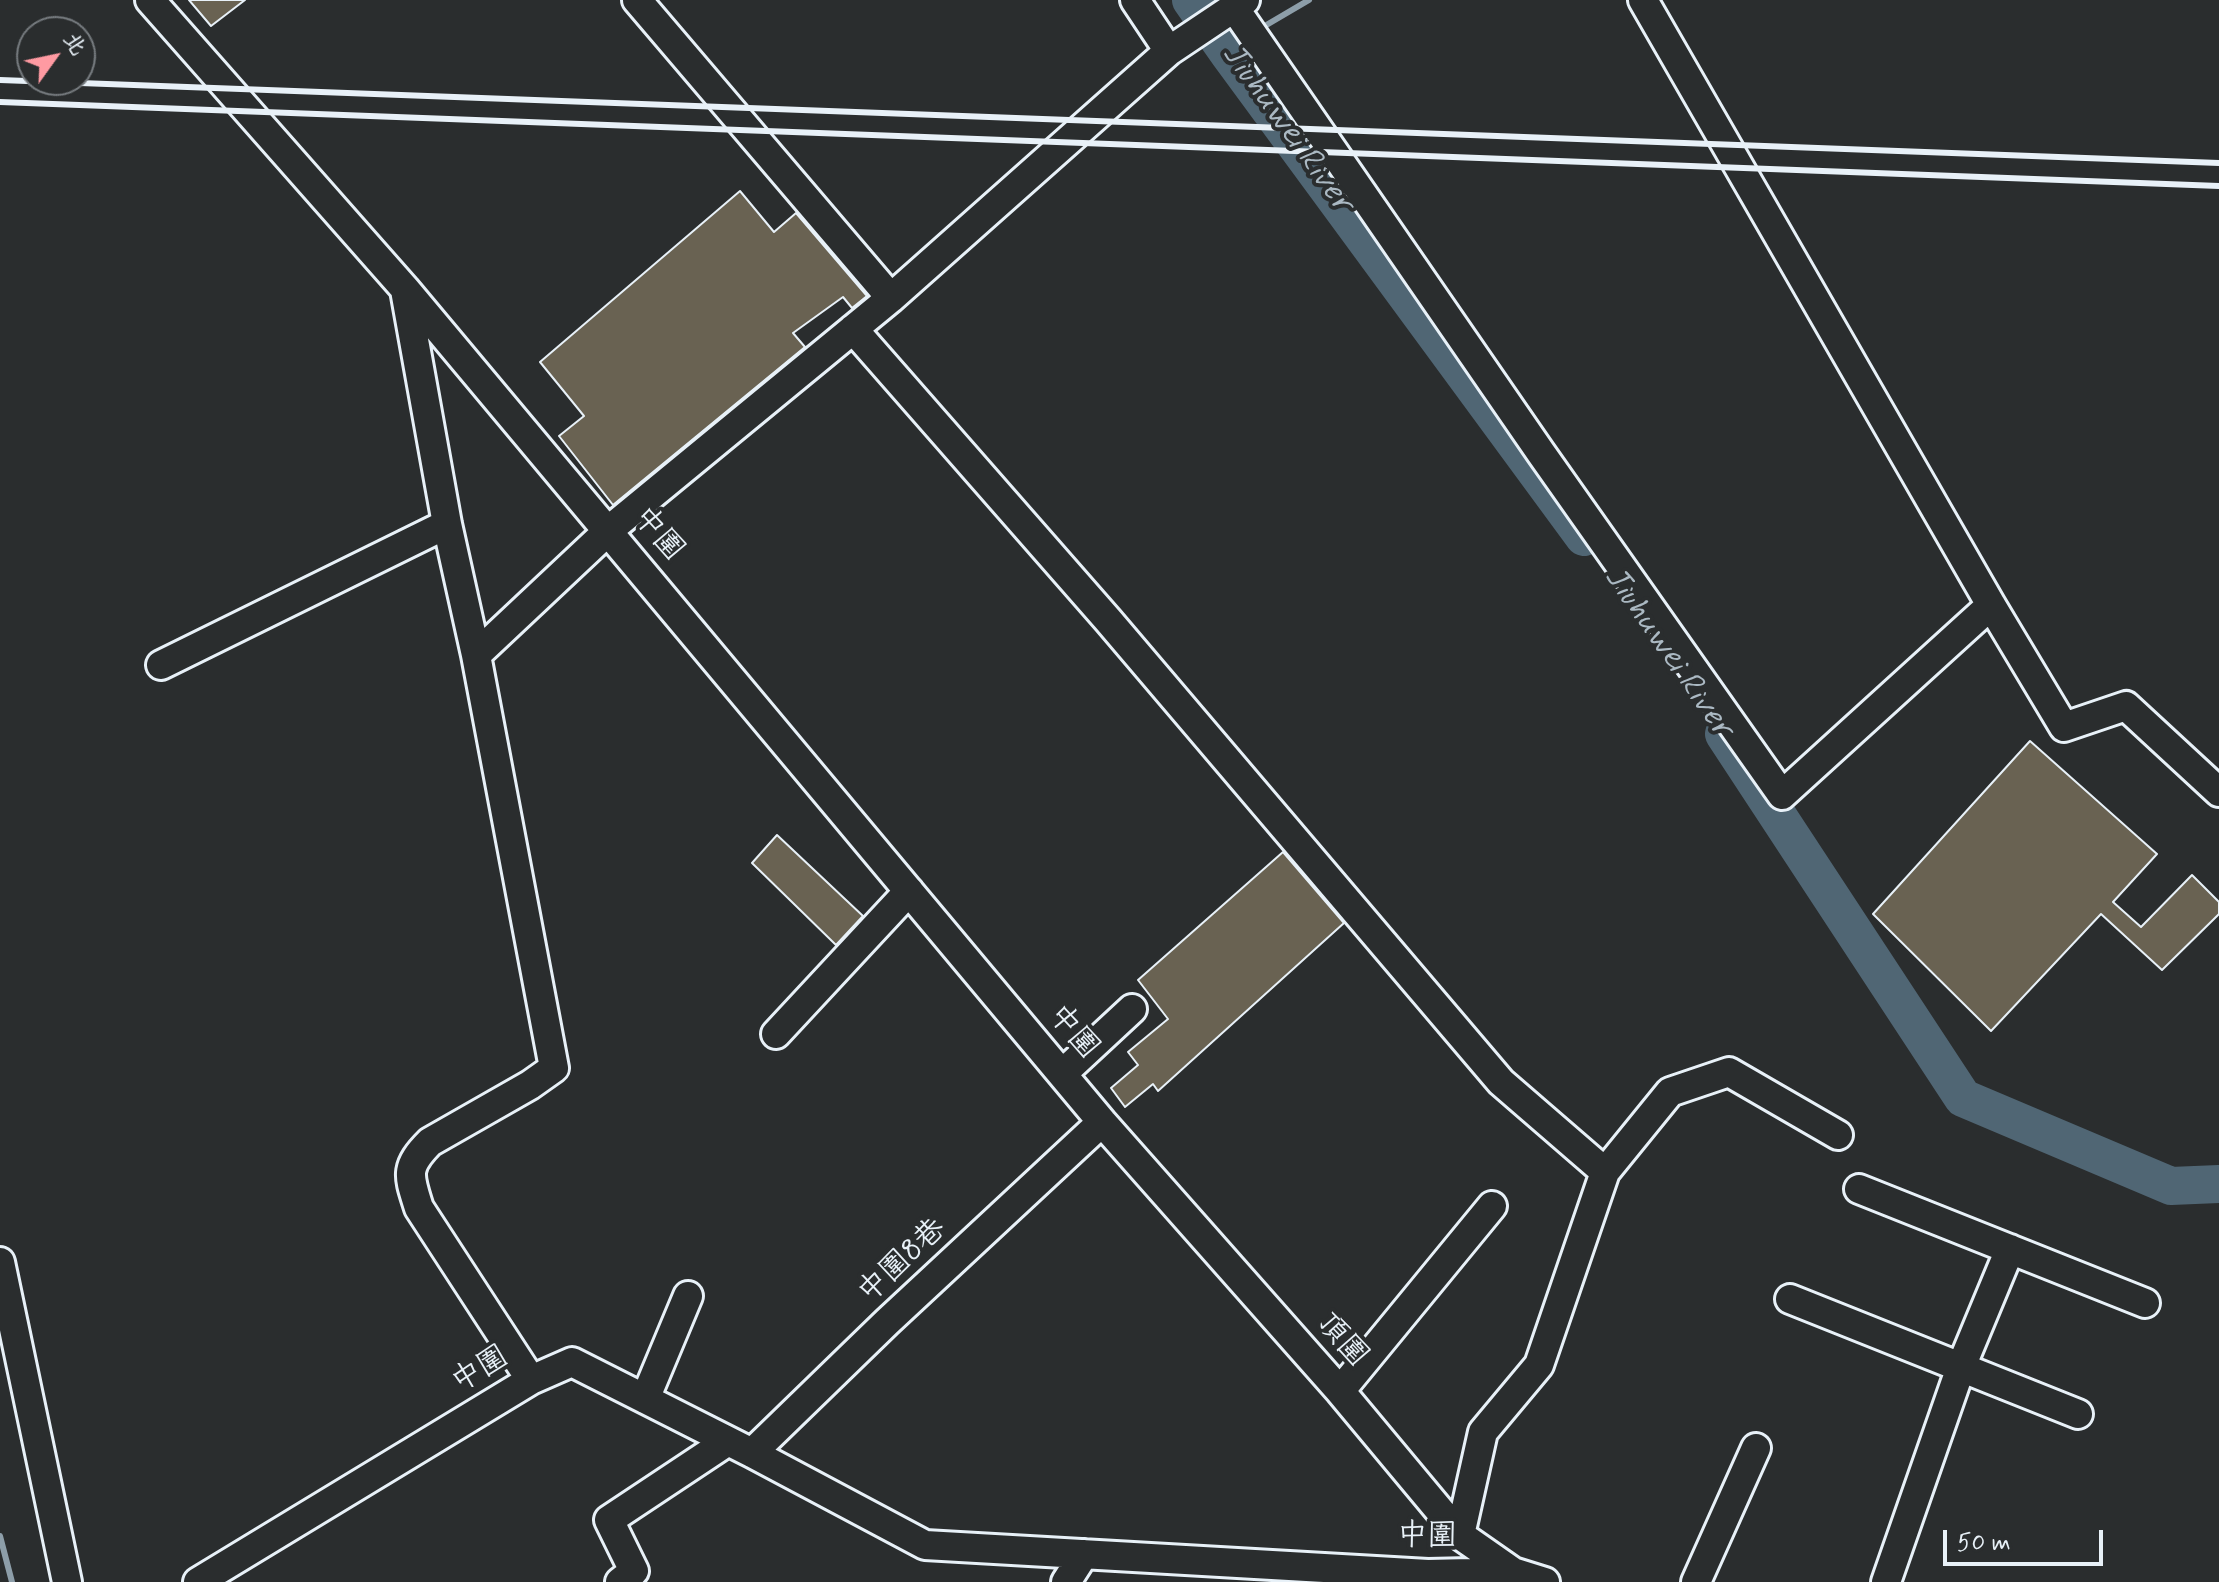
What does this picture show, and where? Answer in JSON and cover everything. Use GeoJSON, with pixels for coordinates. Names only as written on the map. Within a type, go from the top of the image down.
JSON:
{"type":"FeatureCollection","features":[{"type":"Feature","properties":{"kind":"street","name":"中圍"},"geometry":{"type":"LineString","coordinates":[[150,0],[405,289],[1102,1122]]}},
{"type":"Feature","properties":{"kind":"street"},"geometry":{"type":"LineString","coordinates":[[637,0],[891,298]]}},
{"type":"Feature","properties":{"kind":"street"},"geometry":{"type":"LineString","coordinates":[[1135,0],[1169,51]]}},
{"type":"Feature","properties":{"kind":"street"},"geometry":{"type":"LineString","coordinates":[[1643,0],[2064,727],[2126,706],[2219,792]]}},
{"type":"Feature","properties":{"kind":"street"},"geometry":{"type":"LineString","coordinates":[[476,655],[609,530],[891,298],[1169,51],[1233,7],[1782,795],[1991,605]]}},
{"type":"Feature","properties":{"kind":"street"},"geometry":{"type":"LineString","coordinates":[[405,289],[447,524],[476,655],[554,1068],[430,1142],[418,1155],[409,1177],[419,1208],[531,1380]]}},
{"type":"Feature","properties":{"kind":"street"},"geometry":{"type":"LineString","coordinates":[[853,329],[1108,620],[1501,1082],[1605,1172]]}},
{"type":"Feature","properties":{"kind":"street"},"geometry":{"type":"LineString","coordinates":[[161,665],[447,524]]}},
{"type":"Feature","properties":{"kind":"street"},"geometry":{"type":"LineString","coordinates":[[776,1034],[909,891]]}},
{"type":"Feature","properties":{"kind":"street"},"geometry":{"type":"LineString","coordinates":[[1062,1074],[1132,1009]]}},
{"type":"Feature","properties":{"kind":"street"},"geometry":{"type":"LineString","coordinates":[[1460,1535],[1483,1432],[1539,1365],[1605,1172],[1670,1092],[1729,1072],[1838,1135]]}},
{"type":"Feature","properties":{"kind":"street","name":"頂圍"},"geometry":{"type":"LineString","coordinates":[[1102,1122],[1340,1391],[1460,1535],[1513,1572],[1545,1582]]}},
{"type":"Feature","properties":{"kind":"street","name":"中圍8巷"},"geometry":{"type":"LineString","coordinates":[[620,1582],[634,1571],[609,1520],[740,1447],[898,1312],[1102,1122]]}},
{"type":"Feature","properties":{"kind":"street"},"geometry":{"type":"LineString","coordinates":[[1859,1189],[2145,1303]]}},
{"type":"Feature","properties":{"kind":"street"},"geometry":{"type":"LineString","coordinates":[[1340,1391],[1492,1206]]}},
{"type":"Feature","properties":{"kind":"street"},"geometry":{"type":"LineString","coordinates":[[1886,1582],[1961,1367],[2010,1249]]}},
{"type":"Feature","properties":{"kind":"street"},"geometry":{"type":"LineString","coordinates":[[0,1262],[67,1582]]}},
{"type":"Feature","properties":{"kind":"street"},"geometry":{"type":"LineString","coordinates":[[645,1399],[688,1296]]}},
{"type":"Feature","properties":{"kind":"street"},"geometry":{"type":"LineString","coordinates":[[1790,1299],[2078,1414]]}},
{"type":"Feature","properties":{"kind":"street","name":"中圍"},"geometry":{"type":"LineString","coordinates":[[198,1582],[531,1380],[572,1362],[925,1545],[1428,1574],[1513,1572]]}},
{"type":"Feature","properties":{"kind":"street"},"geometry":{"type":"LineString","coordinates":[[1696,1582],[1756,1448]]}},
{"type":"Feature","properties":{"kind":"street"},"geometry":{"type":"LineString","coordinates":[[1066,1582],[1084,1554]]}},
{"type":"Feature","properties":{"kind":"building"},"geometry":{"type":"Polygon","coordinates":[[[189,0],[245,0],[211,26],[189,0]]]}},
{"type":"Feature","properties":{"kind":"building"},"geometry":{"type":"Polygon","coordinates":[[[740,191],[774,232],[796,213],[867,296],[852,308],[843,297],[793,333],[805,347],[613,505],[559,436],[584,416],[540,362],[740,191]]]}},
{"type":"Feature","properties":{"kind":"building"},"geometry":{"type":"Polygon","coordinates":[[[2030,741],[2157,854],[2113,902],[2141,927],[2192,875],[2219,902],[2219,914],[2162,970],[2101,914],[1991,1031],[1873,914],[2030,741]]]}},
{"type":"Feature","properties":{"kind":"building"},"geometry":{"type":"Polygon","coordinates":[[[777,835],[863,916],[836,945],[752,863],[777,835]]]}},
{"type":"Feature","properties":{"kind":"building"},"geometry":{"type":"Polygon","coordinates":[[[1283,852],[1344,923],[1158,1091],[1153,1084],[1125,1107],[1111,1088],[1138,1065],[1128,1052],[1168,1019],[1138,980],[1283,852]]]}},
{"type":"Feature","properties":{"kind":"waterway","name":"Jiuhuwei River"},"geometry":{"type":"LineString","coordinates":[[1191,0],[1584,537]]}},
{"type":"Feature","properties":{"kind":"waterway"},"geometry":{"type":"LineString","coordinates":[[1263,27],[1309,0]]}},
{"type":"Feature","properties":{"kind":"waterway"},"geometry":{"type":"LineString","coordinates":[[1229,54],[1239,47]]}},
{"type":"Feature","properties":{"kind":"waterway","name":"Jiuhuwei River"},"geometry":{"type":"LineString","coordinates":[[1724,734],[1963,1098],[2171,1186],[2219,1184]]}},
{"type":"Feature","properties":{"kind":"waterway"},"geometry":{"type":"LineString","coordinates":[[0,1536],[12,1582]]}},
{"type":"Feature","properties":{"kind":"railway"},"geometry":{"type":"LineString","coordinates":[[0,80],[2219,163]]}},
{"type":"Feature","properties":{"kind":"railway"},"geometry":{"type":"LineString","coordinates":[[0,102],[2219,186]]}}]}
